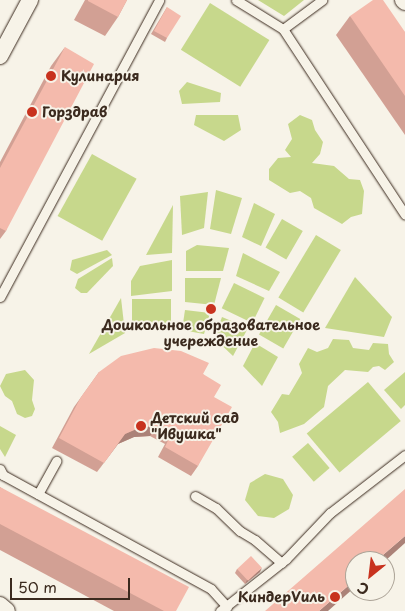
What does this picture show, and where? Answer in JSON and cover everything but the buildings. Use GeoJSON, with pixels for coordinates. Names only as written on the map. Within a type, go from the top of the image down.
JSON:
{"type":"FeatureCollection","features":[{"type":"Feature","properties":{"kind":"street"},"geometry":{"type":"LineString","coordinates":[[0,56],[30,0]]}},
{"type":"Feature","properties":{"kind":"street"},"geometry":{"type":"LineString","coordinates":[[0,605],[8,611]]}},
{"type":"Feature","properties":{"kind":"lane"},"geometry":{"type":"LineString","coordinates":[[0,297],[3,283],[159,0]]}},
{"type":"Feature","properties":{"kind":"lane"},"geometry":{"type":"LineString","coordinates":[[236,0],[282,29],[405,215]]}},
{"type":"Feature","properties":{"kind":"lane"},"geometry":{"type":"LineString","coordinates":[[282,29],[322,0]]}},
{"type":"Feature","properties":{"kind":"lane"},"geometry":{"type":"LineString","coordinates":[[0,469],[3,475],[211,589],[224,609],[281,563],[330,513],[405,455]]}},
{"type":"Feature","properties":{"kind":"lane"},"geometry":{"type":"LineString","coordinates":[[38,494],[56,461]]}},
{"type":"Feature","properties":{"kind":"lane"},"geometry":{"type":"LineString","coordinates":[[194,496],[216,508],[240,531],[256,540],[281,563]]}},
{"type":"Feature","properties":{"kind":"green space"},"geometry":{"type":"Polygon","coordinates":[[[258,0],[304,0],[284,16],[258,0]]]}},
{"type":"Feature","properties":{"kind":"green space"},"geometry":{"type":"Polygon","coordinates":[[[210,3],[269,40],[240,87],[181,50],[210,3]]]}},
{"type":"Feature","properties":{"kind":"green space"},"geometry":{"type":"Polygon","coordinates":[[[187,82],[221,93],[220,102],[182,104],[179,91],[187,82]]]}},
{"type":"Feature","properties":{"kind":"green space"},"geometry":{"type":"Polygon","coordinates":[[[196,115],[238,115],[241,130],[224,141],[194,125],[196,115]]]}},
{"type":"Feature","properties":{"kind":"green space"},"geometry":{"type":"Polygon","coordinates":[[[300,115],[312,120],[315,130],[323,142],[320,154],[312,163],[334,166],[349,179],[360,180],[364,191],[362,214],[351,217],[342,224],[314,208],[311,198],[300,191],[290,193],[269,180],[269,169],[278,158],[291,157],[285,150],[292,139],[288,124],[300,115]]]}},
{"type":"Feature","properties":{"kind":"green space"},"geometry":{"type":"Polygon","coordinates":[[[92,154],[137,179],[102,241],[58,216],[92,154]]]}},
{"type":"Feature","properties":{"kind":"green space"},"geometry":{"type":"Polygon","coordinates":[[[216,190],[242,198],[231,234],[210,229],[216,190]]]}},
{"type":"Feature","properties":{"kind":"green space"},"geometry":{"type":"Polygon","coordinates":[[[208,192],[204,228],[182,235],[180,196],[208,192]]]}},
{"type":"Feature","properties":{"kind":"green space"},"geometry":{"type":"Polygon","coordinates":[[[254,203],[275,214],[261,246],[242,237],[254,203]]]}},
{"type":"Feature","properties":{"kind":"green space"},"geometry":{"type":"Polygon","coordinates":[[[173,205],[172,253],[146,255],[173,205]]]}},
{"type":"Feature","properties":{"kind":"green space"},"geometry":{"type":"Polygon","coordinates":[[[282,219],[303,231],[286,260],[266,248],[282,219]]]}},
{"type":"Feature","properties":{"kind":"green space"},"geometry":{"type":"Polygon","coordinates":[[[316,235],[341,250],[303,313],[278,298],[316,235]]]}},
{"type":"Feature","properties":{"kind":"green space"},"geometry":{"type":"Polygon","coordinates":[[[197,245],[229,248],[223,271],[186,271],[186,251],[197,245]]]}},
{"type":"Feature","properties":{"kind":"green space"},"geometry":{"type":"Polygon","coordinates":[[[107,250],[112,255],[77,274],[70,270],[72,260],[107,250]]]}},
{"type":"Feature","properties":{"kind":"green space"},"geometry":{"type":"Polygon","coordinates":[[[243,253],[280,272],[269,291],[236,276],[243,253]]]}},
{"type":"Feature","properties":{"kind":"green space"},"geometry":{"type":"Polygon","coordinates":[[[112,258],[113,266],[87,293],[81,293],[75,288],[78,279],[112,258]]]}},
{"type":"Feature","properties":{"kind":"green space"},"geometry":{"type":"Polygon","coordinates":[[[172,260],[172,291],[131,296],[131,281],[140,266],[172,260]]]}},
{"type":"Feature","properties":{"kind":"green space"},"geometry":{"type":"Polygon","coordinates":[[[355,277],[392,317],[384,337],[325,328],[355,277]]]}},
{"type":"Feature","properties":{"kind":"green space"},"geometry":{"type":"Polygon","coordinates":[[[185,278],[221,278],[214,305],[185,302],[185,278]]]}},
{"type":"Feature","properties":{"kind":"green space"},"geometry":{"type":"Polygon","coordinates":[[[234,283],[265,298],[252,323],[222,308],[234,283]]]}},
{"type":"Feature","properties":{"kind":"green space"},"geometry":{"type":"Polygon","coordinates":[[[121,298],[125,333],[89,354],[121,298]]]}},
{"type":"Feature","properties":{"kind":"green space"},"geometry":{"type":"Polygon","coordinates":[[[132,299],[171,299],[171,329],[132,329],[132,299]]]}},
{"type":"Feature","properties":{"kind":"green space"},"geometry":{"type":"Polygon","coordinates":[[[276,305],[300,319],[283,348],[259,334],[276,305]]]}},
{"type":"Feature","properties":{"kind":"green space"},"geometry":{"type":"Polygon","coordinates":[[[185,310],[210,313],[204,334],[182,330],[185,310]]]}},
{"type":"Feature","properties":{"kind":"green space"},"geometry":{"type":"Polygon","coordinates":[[[222,317],[248,328],[233,356],[214,338],[222,317]]]}},
{"type":"Feature","properties":{"kind":"green space"},"geometry":{"type":"Polygon","coordinates":[[[333,339],[349,340],[353,348],[369,350],[373,343],[388,344],[389,354],[394,362],[385,370],[379,366],[373,367],[368,372],[345,370],[328,386],[324,407],[304,424],[280,433],[278,422],[271,412],[282,394],[289,395],[302,373],[299,364],[308,348],[317,352],[328,348],[333,339]]]}},
{"type":"Feature","properties":{"kind":"green space"},"geometry":{"type":"Polygon","coordinates":[[[255,343],[278,357],[262,386],[243,366],[255,343]]]}},
{"type":"Feature","properties":{"kind":"green space"},"geometry":{"type":"Polygon","coordinates":[[[25,370],[34,380],[32,400],[35,409],[32,416],[25,418],[17,414],[12,401],[5,396],[0,386],[6,374],[25,370]]]}},
{"type":"Feature","properties":{"kind":"green space"},"geometry":{"type":"Polygon","coordinates":[[[405,372],[405,405],[401,409],[384,390],[405,372]]]}},
{"type":"Feature","properties":{"kind":"green space"},"geometry":{"type":"Polygon","coordinates":[[[368,382],[401,421],[339,472],[307,433],[368,382]]]}},
{"type":"Feature","properties":{"kind":"green space"},"geometry":{"type":"Polygon","coordinates":[[[0,426],[16,435],[5,457],[0,449],[0,426]]]}},
{"type":"Feature","properties":{"kind":"green space"},"geometry":{"type":"Polygon","coordinates":[[[308,443],[330,468],[314,482],[292,457],[308,443]]]}},
{"type":"Feature","properties":{"kind":"green space"},"geometry":{"type":"Polygon","coordinates":[[[265,474],[283,479],[293,495],[289,509],[274,518],[258,516],[245,500],[250,483],[265,474]]]}},
{"type":"Feature","properties":{"kind":"place","name":"Кулинария"},"geometry":{"type":"Point","coordinates":[51,76]}},
{"type":"Feature","properties":{"kind":"place","name":"Горздрав"},"geometry":{"type":"Point","coordinates":[32,112]}},
{"type":"Feature","properties":{"kind":"place","name":"Дошкольное образовательное учереждение"},"geometry":{"type":"Point","coordinates":[211,309]}},
{"type":"Feature","properties":{"kind":"place","name":"Детский сад \"Ивушка\""},"geometry":{"type":"Point","coordinates":[141,426]}},
{"type":"Feature","properties":{"kind":"place","name":"КиндерVиль"},"geometry":{"type":"Point","coordinates":[335,597]}}]}
